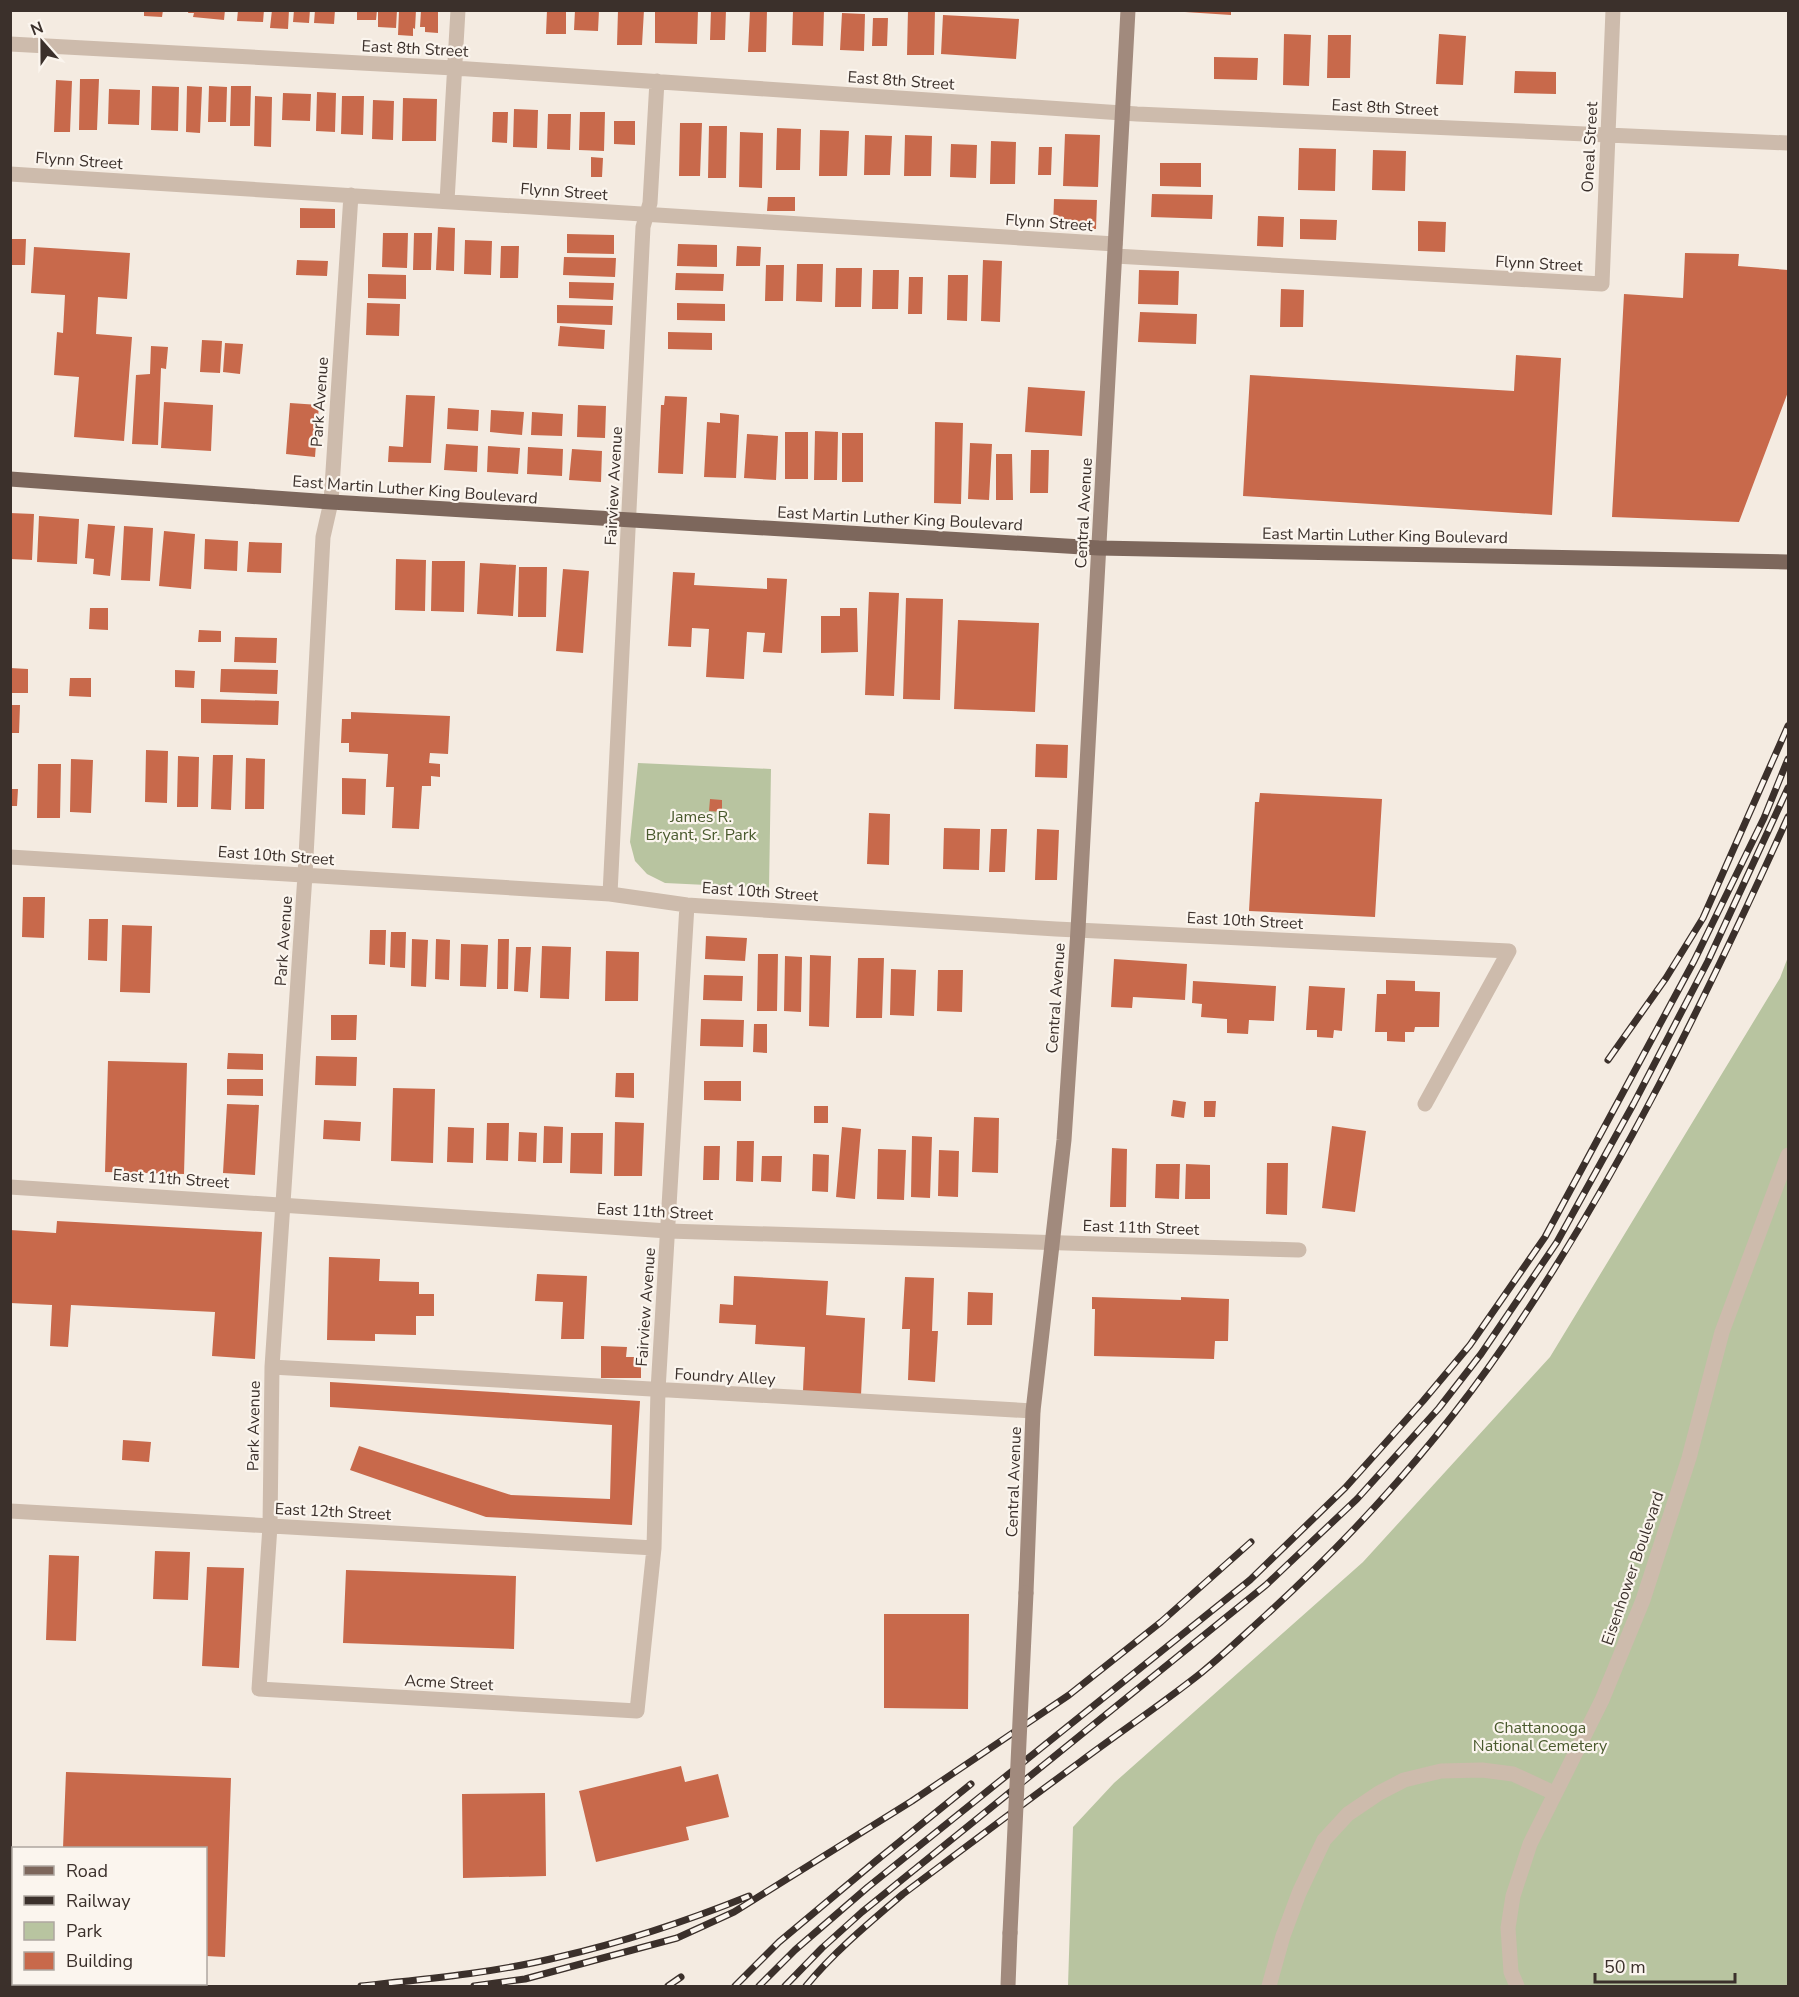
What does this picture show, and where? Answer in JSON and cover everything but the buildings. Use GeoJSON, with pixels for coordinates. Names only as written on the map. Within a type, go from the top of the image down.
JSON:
{"type":"FeatureCollection","features":[{"type":"Feature","properties":{"kind":"main road","name":"Central Avenue"},"geometry":{"type":"LineString","coordinates":[[1008,1986],[1033,1411],[1064,1140],[1078,930],[1128,10]]}},
{"type":"Feature","properties":{"kind":"main road","name":"East Martin Luther King Boulevard"},"geometry":{"type":"LineString","coordinates":[[10,479],[629,521],[1099,548],[1788,562]]}},
{"type":"Feature","properties":{"kind":"street"},"geometry":{"type":"LineString","coordinates":[[447,201],[458,10]]}},
{"type":"Feature","properties":{"kind":"street","name":"Oneal Street"},"geometry":{"type":"LineString","coordinates":[[1602,284],[1613,10]]}},
{"type":"Feature","properties":{"kind":"street","name":"East 8th Street"},"geometry":{"type":"LineString","coordinates":[[10,44],[454,68],[1122,113],[1788,143]]}},
{"type":"Feature","properties":{"kind":"street","name":"Fairview Avenue"},"geometry":{"type":"LineString","coordinates":[[610,894],[643,227],[650,203],[657,81]]}},
{"type":"Feature","properties":{"kind":"street","name":"Flynn Street"},"geometry":{"type":"LineString","coordinates":[[10,174],[646,214],[1602,284]]}},
{"type":"Feature","properties":{"kind":"street","name":"Park Avenue"},"geometry":{"type":"LineString","coordinates":[[259,1689],[270,1526],[272,1367],[305,875],[323,537],[331,502],[351,195]]}},
{"type":"Feature","properties":{"kind":"street","name":"East 10th Street"},"geometry":{"type":"LineString","coordinates":[[10,857],[610,894],[687,905],[1078,930],[1509,951],[1425,1104]]}},
{"type":"Feature","properties":{"kind":"street","name":"Fairview Avenue"},"geometry":{"type":"LineString","coordinates":[[637,1711],[654,1548],[658,1390],[687,905]]}},
{"type":"Feature","properties":{"kind":"street","name":"Eisenhower Boulevard"},"geometry":{"type":"LineString","coordinates":[[1517,1986],[1511,1972],[1508,1928],[1513,1896],[1530,1844],[1602,1700],[1642,1600],[1689,1458],[1722,1332],[1788,1155]]}},
{"type":"Feature","properties":{"kind":"street","name":"East 11th Street"},"geometry":{"type":"LineString","coordinates":[[10,1187],[284,1203],[668,1231],[1299,1250]]}},
{"type":"Feature","properties":{"kind":"street","name":"Foundry Alley"},"geometry":{"type":"LineString","coordinates":[[272,1367],[1033,1411]]}},
{"type":"Feature","properties":{"kind":"street","name":"East 12th Street"},"geometry":{"type":"LineString","coordinates":[[10,1511],[654,1548]]}},
{"type":"Feature","properties":{"kind":"street","name":"Acme Street"},"geometry":{"type":"LineString","coordinates":[[259,1689],[637,1711]]}},
{"type":"Feature","properties":{"kind":"street"},"geometry":{"type":"LineString","coordinates":[[1269,1986],[1283,1936],[1299,1893],[1324,1840],[1348,1814],[1379,1793],[1404,1780],[1441,1771],[1482,1770],[1513,1774],[1554,1793]]}},
{"type":"Feature","properties":{"kind":"green space","name":"James R. Bryant, Sr. Park"},"geometry":{"type":"Polygon","coordinates":[[[638,763],[771,769],[769,888],[665,883],[647,874],[635,861],[630,842],[638,763]]]}},
{"type":"Feature","properties":{"kind":"green space","name":"Chattanooga National Cemetery"},"geometry":{"type":"Polygon","coordinates":[[[1788,957],[1788,1986],[1068,1986],[1073,1827],[1114,1783],[1363,1562],[1550,1357],[1780,978],[1788,957]]]}},
{"type":"Feature","properties":{"kind":"railway"},"geometry":{"type":"LineString","coordinates":[[1608,1060],[1666,978],[1703,918],[1788,726]]}},
{"type":"Feature","properties":{"kind":"railway"},"geometry":{"type":"LineString","coordinates":[[759,1986],[795,1950],[868,1887],[1250,1580],[1345,1488],[1470,1345],[1545,1237],[1694,961],[1764,818],[1788,759]]}},
{"type":"Feature","properties":{"kind":"railway"},"geometry":{"type":"LineString","coordinates":[[785,1986],[862,1912],[1266,1585],[1357,1499],[1439,1408],[1481,1354],[1557,1242],[1634,1103],[1708,961],[1788,788]]}},
{"type":"Feature","properties":{"kind":"railway"},"geometry":{"type":"LineString","coordinates":[[806,1986],[840,1950],[903,1894],[1201,1673],[1298,1585],[1362,1520],[1423,1452],[1505,1344],[1585,1218],[1623,1152],[1692,1020],[1788,817]]}},
{"type":"Feature","properties":{"kind":"railway"},"geometry":{"type":"LineString","coordinates":[[474,1986],[525,1979],[677,1938],[734,1912],[912,1801],[1069,1695],[1161,1622],[1251,1542]]}},
{"type":"Feature","properties":{"kind":"railway"},"geometry":{"type":"LineString","coordinates":[[735,1986],[779,1942],[971,1784]]}},
{"type":"Feature","properties":{"kind":"railway"},"geometry":{"type":"LineString","coordinates":[[361,1986],[436,1978],[535,1963],[655,1930],[749,1896]]}},
{"type":"Feature","properties":{"kind":"railway"},"geometry":{"type":"LineString","coordinates":[[668,1986],[681,1977]]}},
{"type":"Feature","properties":{"kind":"railway"},"geometry":{"type":"LineString","coordinates":[[90,1985],[109,1986]]}}]}
